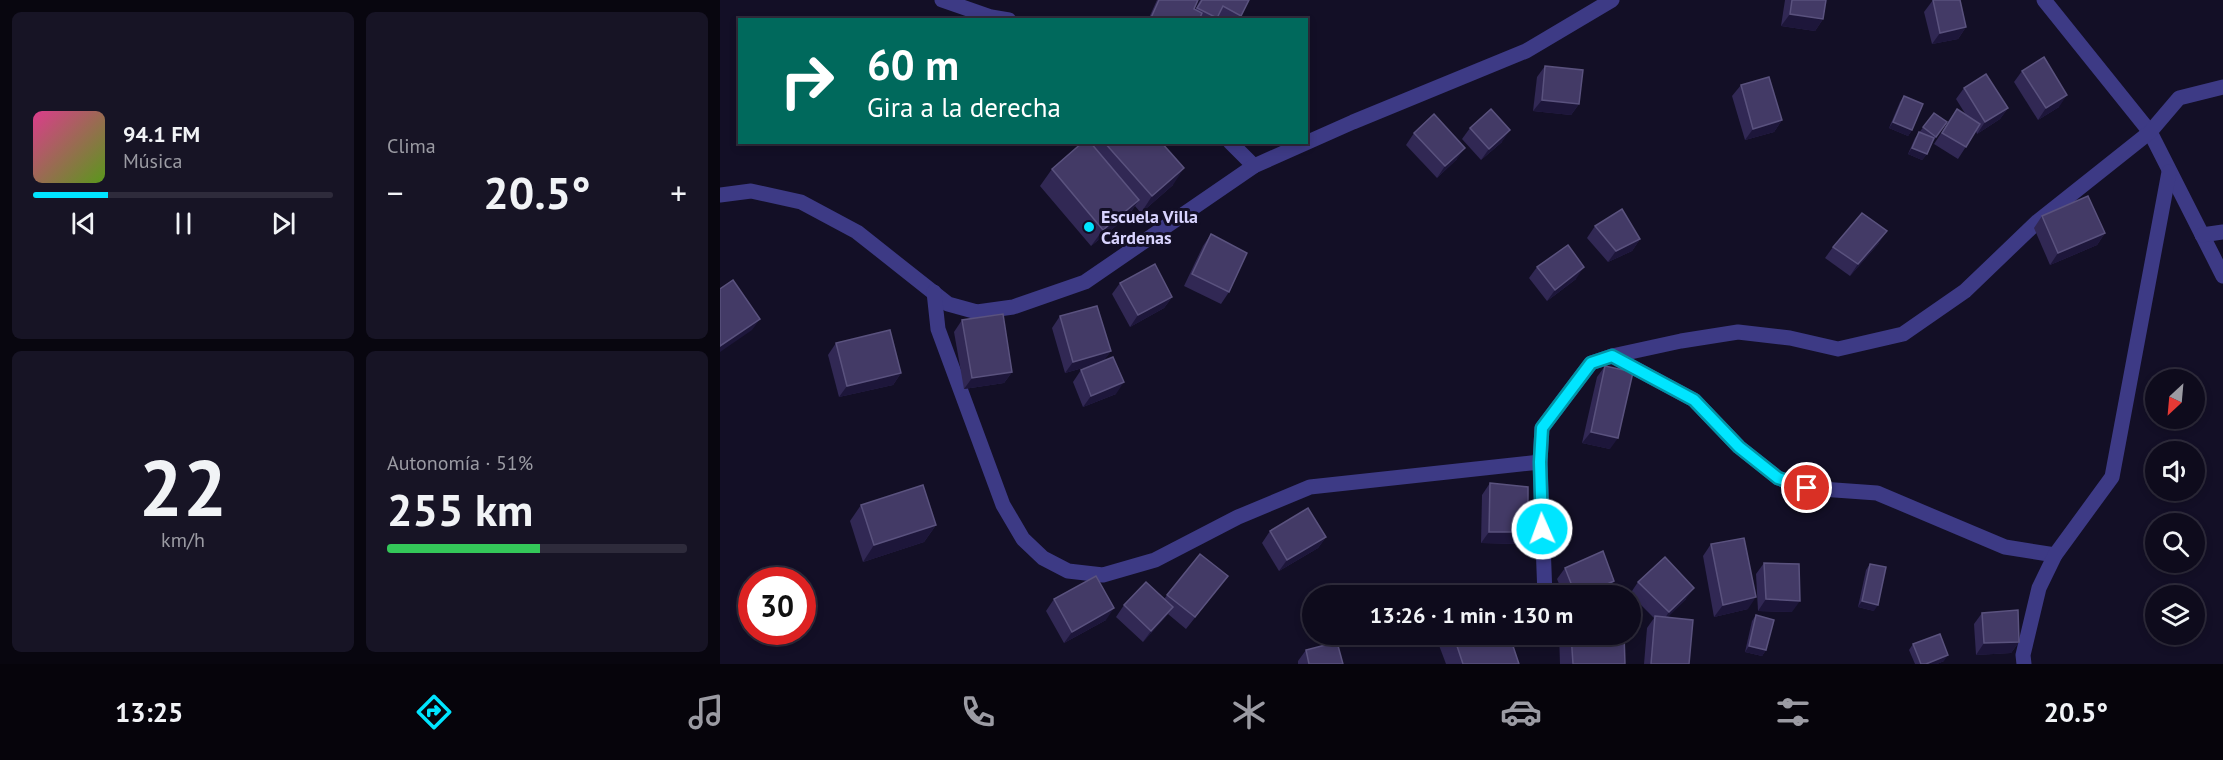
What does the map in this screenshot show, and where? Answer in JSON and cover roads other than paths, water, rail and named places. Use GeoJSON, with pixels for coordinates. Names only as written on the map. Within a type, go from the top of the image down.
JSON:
{"type":"FeatureCollection","features":[{"type":"Feature","properties":{"kind":"street"},"geometry":{"type":"LineString","coordinates":[[942,0],[997,18]]}},
{"type":"Feature","properties":{"kind":"street"},"geometry":{"type":"LineString","coordinates":[[1308,142],[1526,51],[1612,0]]}},
{"type":"Feature","properties":{"kind":"street"},"geometry":{"type":"LineString","coordinates":[[2044,0],[2150,132],[2223,276]]}},
{"type":"Feature","properties":{"kind":"street"},"geometry":{"type":"LineString","coordinates":[[1545,585],[1540,462],[1542,428],[1591,363],[1612,356],[1681,341],[1738,332],[1790,339],[1838,349],[1903,334],[1965,291],[2038,221],[2150,132],[2179,98],[2223,87]]}},
{"type":"Feature","properties":{"kind":"street"},"geometry":{"type":"LineString","coordinates":[[1232,144],[1254,166]]}},
{"type":"Feature","properties":{"kind":"street"},"geometry":{"type":"LineString","coordinates":[[720,195],[751,191],[801,202],[857,232],[948,304],[978,312],[1013,306],[1085,282],[1254,166],[1304,144]]}},
{"type":"Feature","properties":{"kind":"street"},"geometry":{"type":"LineString","coordinates":[[2024,664],[2023,655],[2039,588],[2055,555],[2112,477],[2169,172]]}},
{"type":"Feature","properties":{"kind":"street"},"geometry":{"type":"LineString","coordinates":[[2202,235],[2223,232]]}},
{"type":"Feature","properties":{"kind":"street"},"geometry":{"type":"LineString","coordinates":[[934,292],[938,329],[1003,505],[1023,538],[1042,558],[1068,571],[1103,575],[1155,560],[1238,517],[1310,487],[1540,462]]}},
{"type":"Feature","properties":{"kind":"street"},"geometry":{"type":"LineString","coordinates":[[1612,356],[1694,400],[1739,447],[1778,478],[1807,488],[1877,493],[2005,547],[2055,555]]}},
{"type":"Feature","properties":{"kind":"place","name":"Escuela Villa Cárdenas"},"geometry":{"type":"Point","coordinates":[1089,227]}}]}
